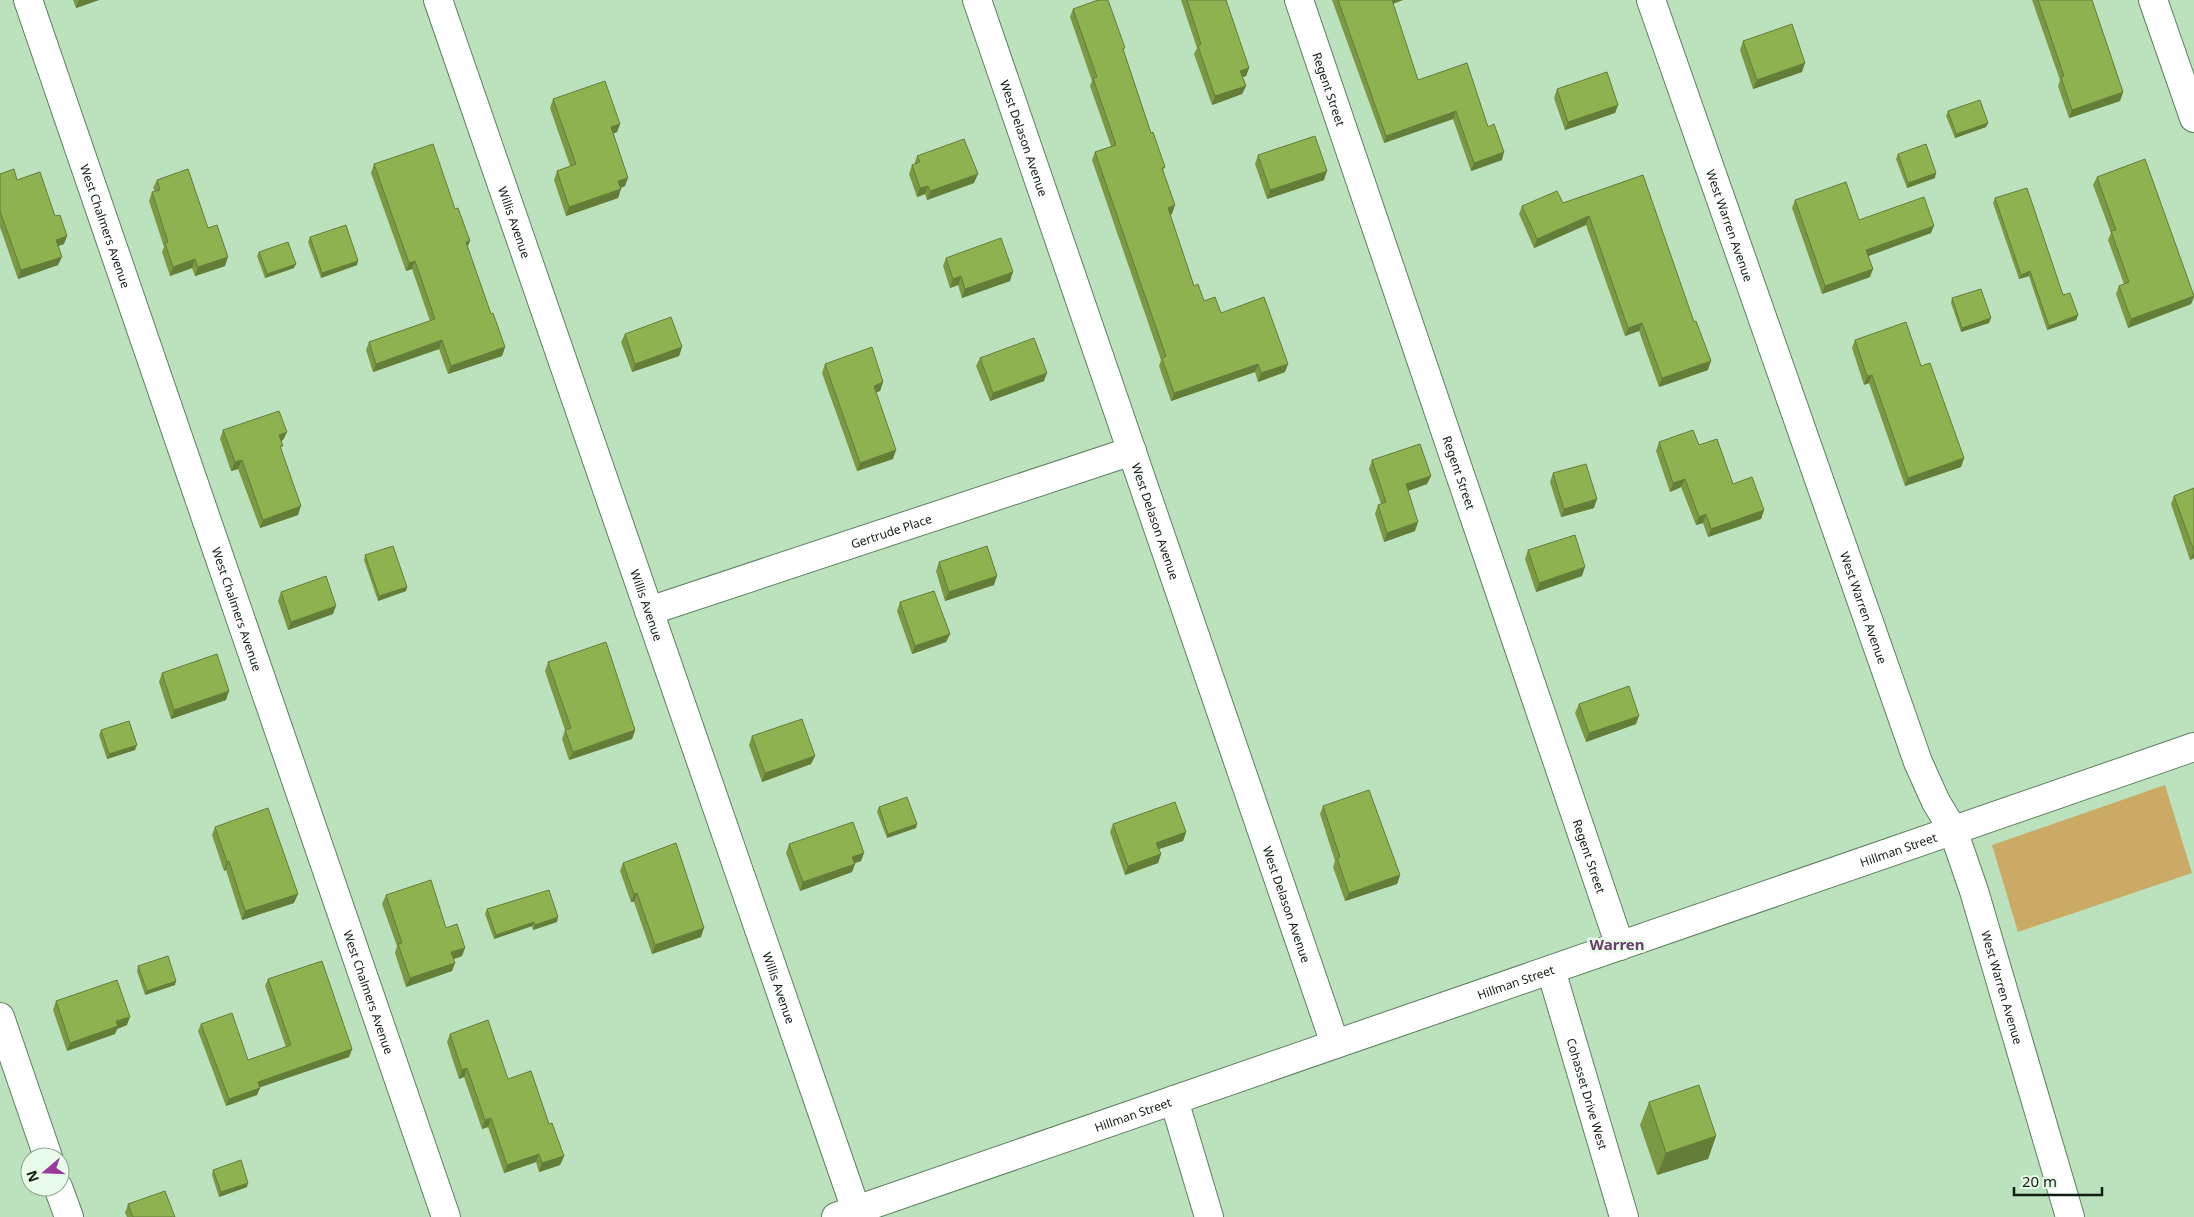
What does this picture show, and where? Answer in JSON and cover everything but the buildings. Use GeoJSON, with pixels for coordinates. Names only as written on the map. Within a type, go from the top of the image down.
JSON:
{"type":"FeatureCollection","features":[{"type":"Feature","properties":{"kind":"street","name":"West Chalmers Avenue"},"geometry":{"type":"LineString","coordinates":[[28,0],[446,1217]]}},
{"type":"Feature","properties":{"kind":"street","name":"Willis Avenue"},"geometry":{"type":"LineString","coordinates":[[438,0],[649,610],[846,1213]]}},
{"type":"Feature","properties":{"kind":"street","name":"West Delason Avenue"},"geometry":{"type":"LineString","coordinates":[[977,0],[1335,1044]]}},
{"type":"Feature","properties":{"kind":"street","name":"Regent Street"},"geometry":{"type":"LineString","coordinates":[[1299,0],[1620,946]]}},
{"type":"Feature","properties":{"kind":"street","name":"West Warren Avenue"},"geometry":{"type":"LineString","coordinates":[[1651,0],[1918,762],[1936,802],[1953,830],[1974,891],[2070,1217]]}},
{"type":"Feature","properties":{"kind":"street"},"geometry":{"type":"LineString","coordinates":[[2152,0],[2194,118]]}},
{"type":"Feature","properties":{"kind":"street","name":"Gertrude Place"},"geometry":{"type":"LineString","coordinates":[[649,610],[1132,451]]}},
{"type":"Feature","properties":{"kind":"street","name":"Hillman Street"},"geometry":{"type":"LineString","coordinates":[[846,1213],[2194,747]]}},
{"type":"Feature","properties":{"kind":"street","name":"Cohasset Drive West"},"geometry":{"type":"LineString","coordinates":[[1550,970],[1624,1217]]}},
{"type":"Feature","properties":{"kind":"street"},"geometry":{"type":"LineString","coordinates":[[0,1017],[45,1147]]}},
{"type":"Feature","properties":{"kind":"street"},"geometry":{"type":"LineString","coordinates":[[1174,1100],[1208,1217]]}},
{"type":"Feature","properties":{"kind":"street"},"geometry":{"type":"LineString","coordinates":[[62,1197],[69,1217]]}},
{"type":"Feature","properties":{"kind":"shaded area"},"geometry":{"type":"Polygon","coordinates":[[[2165,785],[2192,873],[2018,932],[1992,845],[2165,785]]]}},
{"type":"Feature","properties":{"kind":"district","name":"Warren"},"geometry":{"type":"Point","coordinates":[1617,944]}}]}
